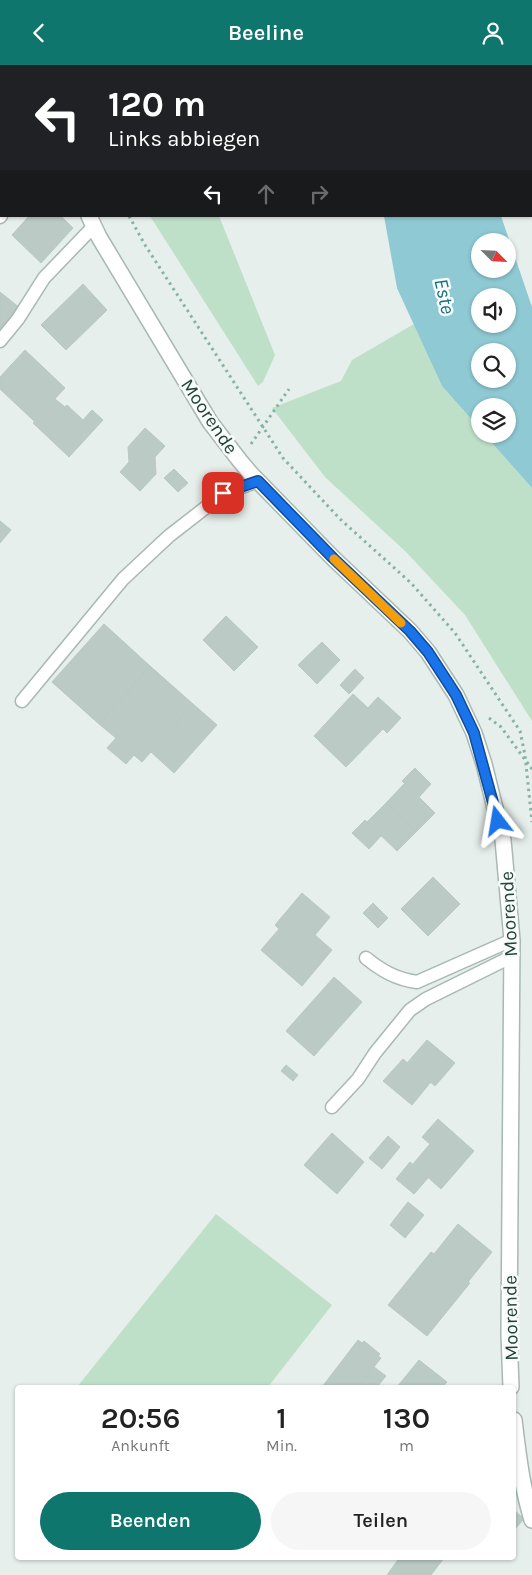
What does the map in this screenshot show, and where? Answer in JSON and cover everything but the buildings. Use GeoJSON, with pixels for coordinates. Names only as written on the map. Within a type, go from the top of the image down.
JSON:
{"type":"FeatureCollection","features":[{"type":"Feature","properties":{"kind":"street","name":"Moorende"},"geometry":{"type":"LineString","coordinates":[[91,221],[210,422],[258,481],[333,558],[410,631],[428,652],[456,695],[474,733],[503,840],[512,940],[509,1333],[512,1385]]}},
{"type":"Feature","properties":{"kind":"street"},"geometry":{"type":"LineString","coordinates":[[516,1439],[524,1495],[532,1520]]}},
{"type":"Feature","properties":{"kind":"lane"},"geometry":{"type":"LineString","coordinates":[[0,341],[18,319],[44,278],[91,221]]}},
{"type":"Feature","properties":{"kind":"lane"},"geometry":{"type":"LineString","coordinates":[[22,701],[123,579],[163,542],[223,493],[258,481]]}},
{"type":"Feature","properties":{"kind":"lane"},"geometry":{"type":"LineString","coordinates":[[366,958],[382,971],[402,980],[417,982],[512,940]]}},
{"type":"Feature","properties":{"kind":"lane"},"geometry":{"type":"LineString","coordinates":[[332,1107],[358,1079],[375,1053],[410,1010],[426,999],[511,957]]}},
{"type":"Feature","properties":{"kind":"path"},"geometry":{"type":"LineString","coordinates":[[130,217],[145,245],[242,398],[283,458],[340,519],[411,583],[455,633],[520,731],[532,822]]}},
{"type":"Feature","properties":{"kind":"path"},"geometry":{"type":"LineString","coordinates":[[240,461],[262,426],[289,389]]}},
{"type":"Feature","properties":{"kind":"path"},"geometry":{"type":"LineString","coordinates":[[486,716],[501,727],[532,769]]}},
{"type":"Feature","properties":{"kind":"green space"},"geometry":{"type":"Polygon","coordinates":[[[151,217],[219,217],[275,355],[263,382],[258,386],[151,217]]]}},
{"type":"Feature","properties":{"kind":"green space"},"geometry":{"type":"Polygon","coordinates":[[[414,324],[442,386],[471,419],[471,443],[492,443],[532,488],[532,721],[465,615],[406,552],[325,477],[272,408],[341,381],[352,360],[414,324]]]}},
{"type":"Feature","properties":{"kind":"green space"},"geometry":{"type":"Polygon","coordinates":[[[216,1214],[332,1305],[270,1385],[79,1385],[216,1214]]]}},
{"type":"Feature","properties":{"kind":"water","name":"Este"},"geometry":{"type":"Polygon","coordinates":[[[384,217],[501,217],[507,233],[471,233],[471,278],[516,278],[516,260],[532,307],[532,488],[492,443],[516,443],[516,398],[471,398],[471,419],[442,386],[397,288],[384,217]]]}},
{"type":"Feature","properties":{"kind":"slow traffic"},"geometry":{"type":"LineString","coordinates":[[334,559],[401,623]]}},
{"type":"Feature","properties":{"kind":"route"},"geometry":{"type":"LineString","coordinates":[[223,493],[258,481],[333,558],[410,631],[428,652],[456,695],[474,733],[498,821]]}}]}
